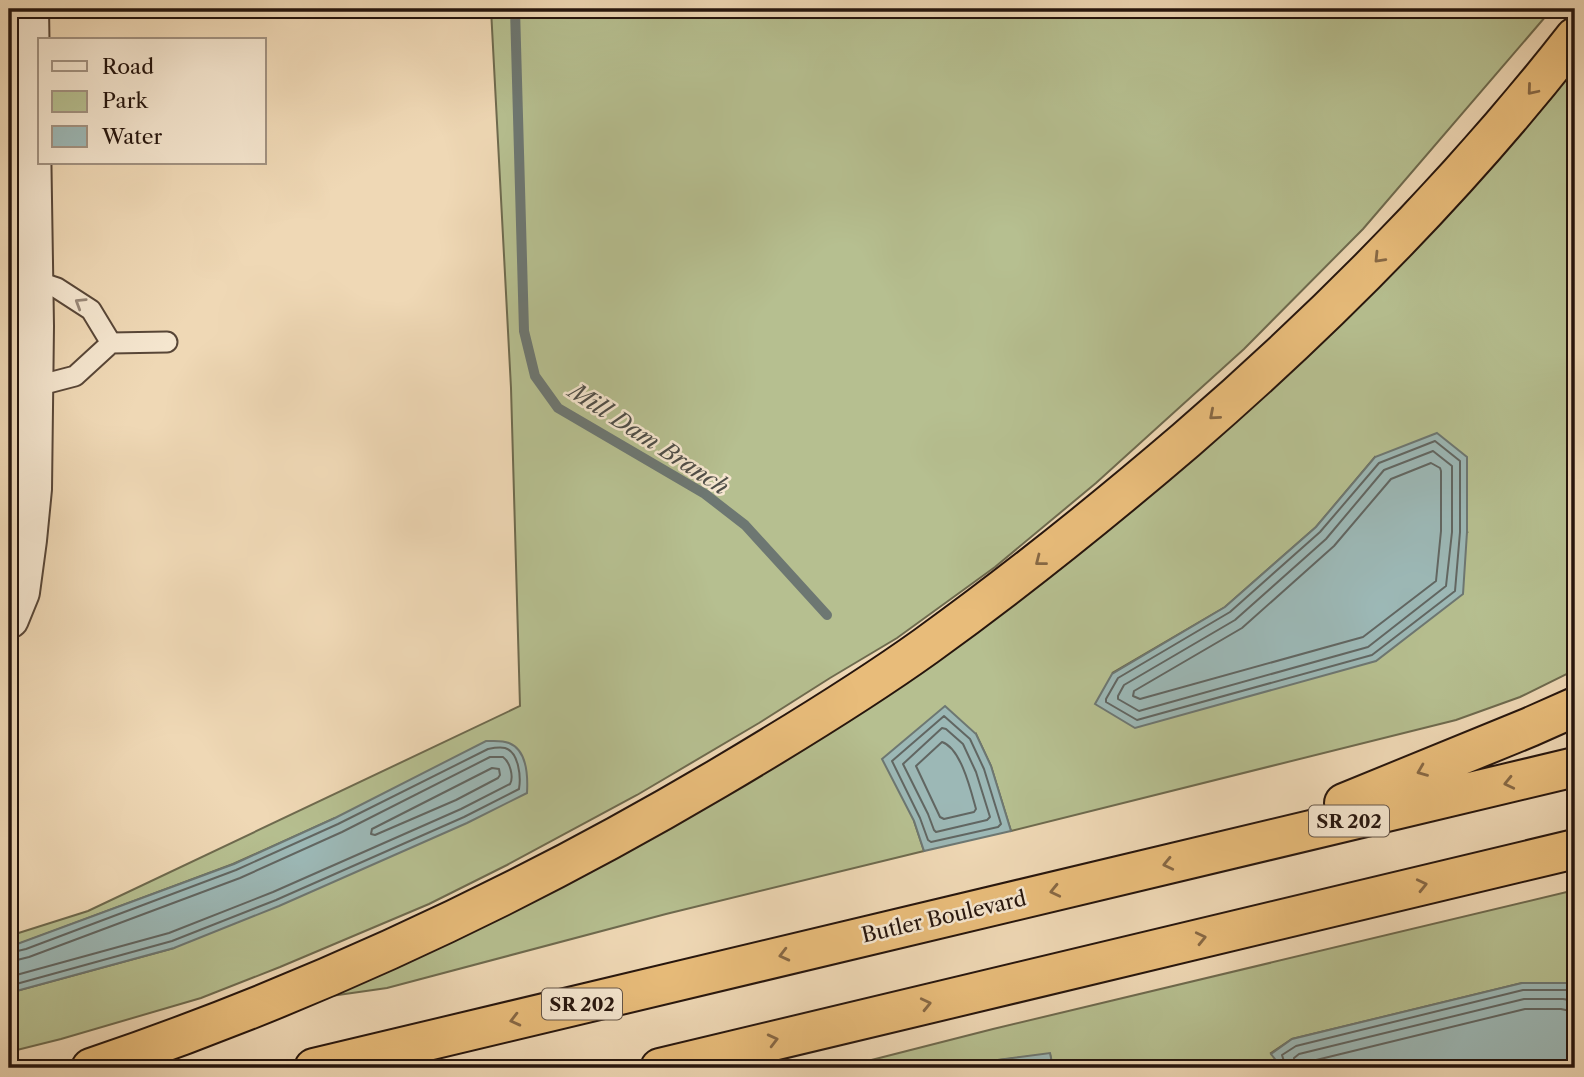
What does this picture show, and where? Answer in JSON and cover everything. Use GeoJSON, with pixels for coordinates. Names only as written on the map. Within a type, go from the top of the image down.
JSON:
{"type":"FeatureCollection","features":[{"type":"Feature","properties":{"kind":"highway"},"geometry":{"type":"LineString","coordinates":[[91,1068],[318,981],[408,943],[493,902],[583,856],[699,790],[837,706],[922,649],[1060,546],[1259,376],[1450,186],[1575,37]]}},
{"type":"Feature","properties":{"kind":"highway"},"geometry":{"type":"LineString","coordinates":[[1228,850],[1575,707]]}},
{"type":"Feature","properties":{"kind":"highway","name":"Butler Boulevard"},"geometry":{"type":"LineString","coordinates":[[314,1068],[1575,767]]}},
{"type":"Feature","properties":{"kind":"highway"},"geometry":{"type":"LineString","coordinates":[[660,1068],[1575,849]]}},
{"type":"Feature","properties":{"kind":"street"},"geometry":{"type":"LineString","coordinates":[[9,619],[20,592],[32,489],[21,387],[33,280],[29,9]]}},
{"type":"Feature","properties":{"kind":"lane"},"geometry":{"type":"LineString","coordinates":[[33,280],[57,288],[91,310],[111,343]]}},
{"type":"Feature","properties":{"kind":"lane"},"geometry":{"type":"LineString","coordinates":[[21,387],[75,376],[111,343],[167,342]]}},
{"type":"Feature","properties":{"kind":"green space"},"geometry":{"type":"Polygon","coordinates":[[[491,9],[1552,9],[1363,229],[1244,349],[1096,483],[995,567],[897,638],[637,795],[429,904],[201,998],[9,1052],[9,993],[174,948],[335,818],[233,864],[9,947],[9,936],[88,911],[520,706],[511,388],[491,9]]]}},
{"type":"Feature","properties":{"kind":"green space"},"geometry":{"type":"Polygon","coordinates":[[[1575,54],[1575,670],[1520,697],[1456,720],[1011,831],[991,766],[976,734],[914,821],[924,851],[666,914],[387,988],[310,999],[912,673],[1575,54]],[[1375,457],[1316,527],[1225,607],[1112,673],[1467,532],[1375,457]]]}},
{"type":"Feature","properties":{"kind":"green space"},"geometry":{"type":"Polygon","coordinates":[[[1575,890],[1575,987],[1569,983],[1522,983],[1292,1039],[1271,1053],[1282,1068],[1053,1068],[1050,1054],[983,1062],[981,1068],[840,1068],[993,1029],[1575,890]]]}},
{"type":"Feature","properties":{"kind":"water"},"geometry":{"type":"Polygon","coordinates":[[[1437,433],[1467,457],[1467,532],[1463,594],[1376,661],[1135,728],[1095,704],[1112,674],[1225,607],[1316,527],[1375,457],[1437,433]]]}},
{"type":"Feature","properties":{"kind":"water"},"geometry":{"type":"Polygon","coordinates":[[[945,706],[976,734],[991,766],[1011,831],[924,851],[914,821],[882,759],[945,706]]]}},
{"type":"Feature","properties":{"kind":"water"},"geometry":{"type":"Polygon","coordinates":[[[486,741],[506,742],[520,751],[526,772],[527,793],[467,823],[279,906],[174,948],[9,993],[9,947],[234,864],[335,818],[486,741]]]}},
{"type":"Feature","properties":{"kind":"water"},"geometry":{"type":"Polygon","coordinates":[[[1522,983],[1569,983],[1575,987],[1575,1068],[1282,1068],[1271,1054],[1292,1039],[1522,983]]]}},
{"type":"Feature","properties":{"kind":"water"},"geometry":{"type":"Polygon","coordinates":[[[1050,1053],[1053,1068],[981,1068],[983,1062],[1050,1053]]]}},
{"type":"Feature","properties":{"kind":"waterway","name":"Mill Dam Branch"},"geometry":{"type":"LineString","coordinates":[[515,9],[524,331],[535,376],[558,408],[705,494],[745,525],[827,615]]}}]}
